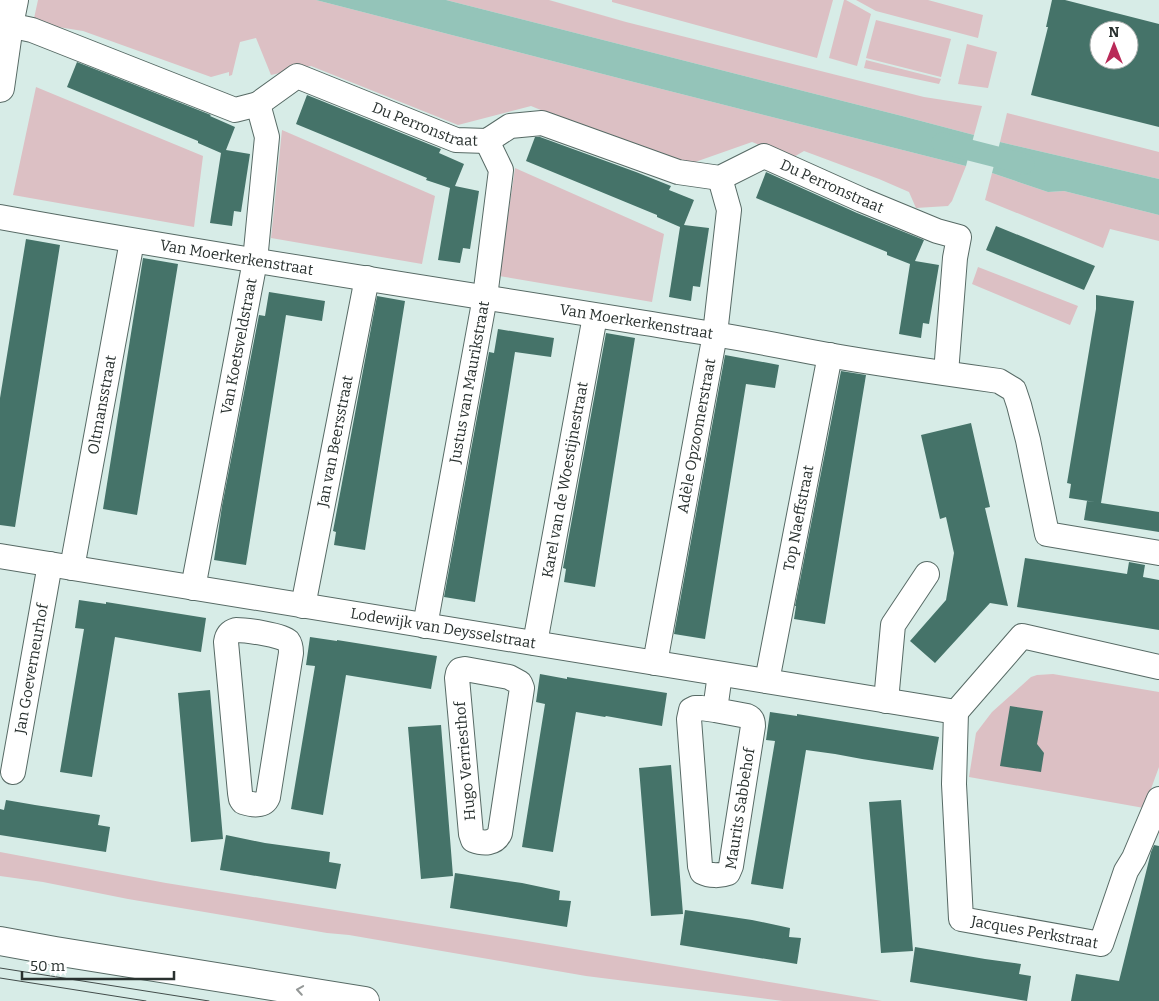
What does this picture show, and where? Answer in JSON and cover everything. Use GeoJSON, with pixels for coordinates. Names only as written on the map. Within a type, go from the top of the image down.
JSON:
{"type":"FeatureCollection","features":[{"type":"Feature","properties":{"kind":"street"},"geometry":{"type":"LineString","coordinates":[[0,81],[11,12]]}},
{"type":"Feature","properties":{"kind":"street","name":"Du Perronstraat"},"geometry":{"type":"LineString","coordinates":[[11,12],[32,30],[235,110],[258,104],[297,76],[456,140],[487,140],[510,126],[542,123],[678,172],[720,178],[764,156],[937,232],[959,236],[955,258],[946,373]]}},
{"type":"Feature","properties":{"kind":"street","name":"Van Koetsveldstraat"},"geometry":{"type":"LineString","coordinates":[[193,588],[255,261],[267,137],[258,104]]}},
{"type":"Feature","properties":{"kind":"street","name":"Justus van Maurikstraat"},"geometry":{"type":"LineString","coordinates":[[425,626],[485,297],[501,170],[487,140]]}},
{"type":"Feature","properties":{"kind":"street","name":"Adèle Opzoomerstraat"},"geometry":{"type":"LineString","coordinates":[[655,663],[715,334],[729,210],[720,178]]}},
{"type":"Feature","properties":{"kind":"street","name":"Van Moerkerkenstraat"},"geometry":{"type":"LineString","coordinates":[[0,217],[132,241],[999,381],[1014,390],[1019,405],[1047,534],[1159,553]]}},
{"type":"Feature","properties":{"kind":"street","name":"Oltmansstraat"},"geometry":{"type":"LineString","coordinates":[[61,566],[132,241]]}},
{"type":"Feature","properties":{"kind":"street","name":"Jan van Beersstraat"},"geometry":{"type":"LineString","coordinates":[[304,606],[367,278]]}},
{"type":"Feature","properties":{"kind":"street","name":"Karel van de Woestijnestraat"},"geometry":{"type":"LineString","coordinates":[[535,643],[594,316]]}},
{"type":"Feature","properties":{"kind":"street","name":"Top Naeffstraat"},"geometry":{"type":"LineString","coordinates":[[767,682],[830,355]]}},
{"type":"Feature","properties":{"kind":"street","name":"Lodewijk van Deysselstraat"},"geometry":{"type":"LineString","coordinates":[[0,556],[956,712]]}},
{"type":"Feature","properties":{"kind":"street","name":"Jan Goeverneurhof"},"geometry":{"type":"LineString","coordinates":[[14,772],[61,566]]}},
{"type":"Feature","properties":{"kind":"street"},"geometry":{"type":"LineString","coordinates":[[886,701],[893,625],[927,574]]}},
{"type":"Feature","properties":{"kind":"street"},"geometry":{"type":"LineString","coordinates":[[253,632],[257,598]]}},
{"type":"Feature","properties":{"kind":"street"},"geometry":{"type":"LineString","coordinates":[[232,631],[253,632],[280,636],[287,640],[291,653],[268,797],[264,803],[254,805],[243,802],[240,799],[226,642],[227,637],[232,631]]}},
{"type":"Feature","properties":{"kind":"street"},"geometry":{"type":"LineString","coordinates":[[486,673],[491,636]]}},
{"type":"Feature","properties":{"kind":"street"},"geometry":{"type":"LineString","coordinates":[[956,712],[1022,636],[1159,666]]}},
{"type":"Feature","properties":{"kind":"street","name":"Hugo Verriesthof"},"geometry":{"type":"LineString","coordinates":[[465,669],[486,673],[516,679],[522,688],[500,833],[497,839],[486,843],[474,840],[471,834],[457,678],[460,670],[465,669]]}},
{"type":"Feature","properties":{"kind":"street"},"geometry":{"type":"LineString","coordinates":[[715,710],[720,674]]}},
{"type":"Feature","properties":{"kind":"street","name":"Maurits Sabbehof"},"geometry":{"type":"LineString","coordinates":[[695,708],[715,710],[747,716],[753,721],[753,726],[731,866],[728,873],[723,875],[707,875],[702,872],[700,866],[689,719],[691,710],[695,708]]}},
{"type":"Feature","properties":{"kind":"street","name":"Jacques Perkstraat"},"geometry":{"type":"LineString","coordinates":[[956,712],[954,784],[961,919],[1101,944],[1126,871],[1134,858],[1159,799]]}},
{"type":"Feature","properties":{"kind":"street"},"geometry":{"type":"LineString","coordinates":[[0,940],[55,951],[365,1001]]}},
{"type":"Feature","properties":{"kind":"shaded area"},"geometry":{"type":"Polygon","coordinates":[[[38,0],[316,0],[966,166],[952,201],[948,206],[916,208],[909,192],[804,151],[792,158],[752,142],[681,167],[531,106],[458,125],[311,66],[271,75],[256,38],[240,42],[232,75],[229,76],[229,72],[211,77],[83,31],[33,23],[38,0]]]}},
{"type":"Feature","properties":{"kind":"shaded area"},"geometry":{"type":"Polygon","coordinates":[[[316,0],[446,0],[974,135],[966,166],[316,0]]]}},
{"type":"Feature","properties":{"kind":"shaded area"},"geometry":{"type":"Polygon","coordinates":[[[446,0],[549,0],[626,22],[924,97],[982,106],[974,135],[446,0]]]}},
{"type":"Feature","properties":{"kind":"shaded area"},"geometry":{"type":"Polygon","coordinates":[[[612,0],[833,0],[817,58],[612,2],[612,0]]]}},
{"type":"Feature","properties":{"kind":"shaded area"},"geometry":{"type":"Polygon","coordinates":[[[844,0],[871,14],[857,66],[829,58],[844,0]]]}},
{"type":"Feature","properties":{"kind":"shaded area"},"geometry":{"type":"Polygon","coordinates":[[[856,0],[928,0],[983,15],[978,38],[876,11],[856,0]]]}},
{"type":"Feature","properties":{"kind":"shaded area"},"geometry":{"type":"Polygon","coordinates":[[[876,20],[951,39],[941,77],[866,58],[876,20]]]}},
{"type":"Feature","properties":{"kind":"shaded area"},"geometry":{"type":"Polygon","coordinates":[[[967,44],[997,52],[988,88],[958,84],[967,44]]]}},
{"type":"Feature","properties":{"kind":"shaded area"},"geometry":{"type":"Polygon","coordinates":[[[866,60],[941,79],[939,84],[864,68],[866,60]]]}},
{"type":"Feature","properties":{"kind":"shaded area"},"geometry":{"type":"Polygon","coordinates":[[[36,87],[203,156],[194,227],[13,195],[36,87]]]}},
{"type":"Feature","properties":{"kind":"shaded area"},"geometry":{"type":"Polygon","coordinates":[[[1007,113],[1159,152],[1159,179],[1000,142],[1007,113]]]}},
{"type":"Feature","properties":{"kind":"shaded area"},"geometry":{"type":"Polygon","coordinates":[[[282,130],[435,196],[422,264],[271,238],[282,130]]]}},
{"type":"Feature","properties":{"kind":"shaded area"},"geometry":{"type":"Polygon","coordinates":[[[1000,142],[1159,179],[1159,215],[1064,191],[1048,192],[992,173],[1000,142]]]}},
{"type":"Feature","properties":{"kind":"shaded area"},"geometry":{"type":"Polygon","coordinates":[[[515,168],[664,234],[652,302],[499,276],[515,168]]]}},
{"type":"Feature","properties":{"kind":"shaded area"},"geometry":{"type":"Polygon","coordinates":[[[992,173],[1048,192],[1064,191],[1159,215],[1159,241],[1110,229],[1103,248],[985,200],[992,173]]]}},
{"type":"Feature","properties":{"kind":"shaded area"},"geometry":{"type":"Polygon","coordinates":[[[978,267],[1078,306],[1070,325],[972,284],[978,267]]]}},
{"type":"Feature","properties":{"kind":"shaded area"},"geometry":{"type":"Polygon","coordinates":[[[1053,674],[1159,692],[1159,767],[1144,808],[969,777],[976,733],[992,712],[1031,677],[1053,674]]]}},
{"type":"Feature","properties":{"kind":"shaded area"},"geometry":{"type":"Polygon","coordinates":[[[0,852],[166,883],[882,1001],[783,1001],[586,976],[349,935],[327,933],[0,876],[0,852]]]}},
{"type":"Feature","properties":{"kind":"building"},"geometry":{"type":"Polygon","coordinates":[[[1052,0],[1065,0],[1159,24],[1159,127],[1031,95],[1048,27],[1046,27],[1052,0]]]}},
{"type":"Feature","properties":{"kind":"building"},"geometry":{"type":"Polygon","coordinates":[[[77,62],[211,115],[235,127],[226,150],[250,154],[241,212],[234,211],[232,226],[210,223],[221,153],[198,143],[198,141],[67,87],[77,62]]]}},
{"type":"Feature","properties":{"kind":"building"},"geometry":{"type":"Polygon","coordinates":[[[307,95],[441,149],[439,153],[464,164],[455,186],[479,191],[470,249],[463,248],[460,263],[438,260],[450,188],[426,180],[427,178],[296,124],[307,95]]]}},
{"type":"Feature","properties":{"kind":"building"},"geometry":{"type":"Polygon","coordinates":[[[535,137],[540,137],[636,172],[671,186],[669,190],[694,200],[684,225],[709,228],[700,287],[693,286],[691,301],[669,297],[680,227],[657,217],[657,215],[526,161],[535,137]]]}},
{"type":"Feature","properties":{"kind":"building"},"geometry":{"type":"Polygon","coordinates":[[[766,172],[857,213],[924,240],[915,261],[939,265],[929,324],[923,323],[921,338],[899,334],[910,264],[887,255],[887,252],[756,198],[766,172]]]}},
{"type":"Feature","properties":{"kind":"building"},"geometry":{"type":"Polygon","coordinates":[[[996,226],[1095,266],[1084,290],[986,250],[996,226]]]}},
{"type":"Feature","properties":{"kind":"building"},"geometry":{"type":"Polygon","coordinates":[[[26,239],[60,245],[15,527],[0,525],[0,398],[26,239]]]}},
{"type":"Feature","properties":{"kind":"building"},"geometry":{"type":"Polygon","coordinates":[[[143,258],[178,264],[137,515],[103,509],[143,258]]]}},
{"type":"Feature","properties":{"kind":"building"},"geometry":{"type":"Polygon","coordinates":[[[269,292],[325,301],[322,321],[286,315],[246,565],[214,560],[222,506],[259,315],[265,316],[269,292]]]}},
{"type":"Feature","properties":{"kind":"building"},"geometry":{"type":"Polygon","coordinates":[[[1096,295],[1134,301],[1101,503],[1159,512],[1159,532],[1084,520],[1087,501],[1095,502],[1069,498],[1071,484],[1067,483],[1096,309],[1096,295]]]}},
{"type":"Feature","properties":{"kind":"building"},"geometry":{"type":"Polygon","coordinates":[[[377,296],[405,301],[365,550],[334,545],[336,532],[333,531],[377,296]]]}},
{"type":"Feature","properties":{"kind":"building"},"geometry":{"type":"Polygon","coordinates":[[[498,329],[554,338],[551,357],[515,352],[475,602],[444,597],[489,352],[494,353],[498,329]]]}},
{"type":"Feature","properties":{"kind":"building"},"geometry":{"type":"Polygon","coordinates":[[[606,333],[635,338],[595,587],[564,582],[566,569],[563,568],[606,333]]]}},
{"type":"Feature","properties":{"kind":"building"},"geometry":{"type":"Polygon","coordinates":[[[725,355],[779,365],[775,388],[746,384],[705,639],[674,634],[725,355]]]}},
{"type":"Feature","properties":{"kind":"building"},"geometry":{"type":"Polygon","coordinates":[[[841,371],[866,375],[825,624],[794,619],[841,371]]]}},
{"type":"Feature","properties":{"kind":"building"},"geometry":{"type":"Polygon","coordinates":[[[971,423],[990,507],[985,508],[1008,606],[990,603],[935,663],[910,641],[946,600],[954,553],[946,517],[940,519],[921,435],[971,423]]]}},
{"type":"Feature","properties":{"kind":"building"},"geometry":{"type":"Polygon","coordinates":[[[1025,558],[1127,574],[1129,562],[1145,565],[1143,577],[1159,580],[1159,630],[1017,607],[1025,558]]]}},
{"type":"Feature","properties":{"kind":"building"},"geometry":{"type":"Polygon","coordinates":[[[79,600],[106,604],[106,602],[206,618],[201,652],[115,637],[92,777],[60,772],[84,629],[75,628],[79,600]]]}},
{"type":"Feature","properties":{"kind":"building"},"geometry":{"type":"Polygon","coordinates":[[[310,637],[437,656],[431,689],[346,675],[323,815],[291,809],[315,666],[306,665],[310,637]]]}},
{"type":"Feature","properties":{"kind":"building"},"geometry":{"type":"Polygon","coordinates":[[[540,674],[667,693],[662,726],[576,712],[553,852],[522,847],[545,704],[536,702],[540,674]]]}},
{"type":"Feature","properties":{"kind":"building"},"geometry":{"type":"Polygon","coordinates":[[[210,690],[223,839],[191,842],[178,693],[210,690]]]}},
{"type":"Feature","properties":{"kind":"building"},"geometry":{"type":"Polygon","coordinates":[[[1010,706],[1043,711],[1037,744],[1044,753],[1041,772],[1000,766],[1010,706]]]}},
{"type":"Feature","properties":{"kind":"building"},"geometry":{"type":"Polygon","coordinates":[[[770,712],[797,716],[797,714],[939,737],[933,770],[806,750],[783,889],[751,884],[775,741],[766,740],[770,712]]]}},
{"type":"Feature","properties":{"kind":"building"},"geometry":{"type":"Polygon","coordinates":[[[441,725],[453,876],[421,879],[408,727],[441,725]]]}},
{"type":"Feature","properties":{"kind":"building"},"geometry":{"type":"Polygon","coordinates":[[[671,765],[683,914],[651,916],[639,768],[671,765]]]}},
{"type":"Feature","properties":{"kind":"building"},"geometry":{"type":"Polygon","coordinates":[[[6,800],[100,815],[98,825],[110,827],[106,852],[0,835],[0,809],[4,810],[6,800]]]}},
{"type":"Feature","properties":{"kind":"building"},"geometry":{"type":"Polygon","coordinates":[[[901,800],[913,951],[881,953],[869,802],[901,800]]]}},
{"type":"Feature","properties":{"kind":"building"},"geometry":{"type":"Polygon","coordinates":[[[226,835],[265,843],[330,852],[329,862],[341,864],[336,889],[220,870],[226,835]]]}},
{"type":"Feature","properties":{"kind":"building"},"geometry":{"type":"Polygon","coordinates":[[[1154,845],[1159,846],[1159,1001],[1071,1001],[1076,974],[1119,981],[1154,845]]]}},
{"type":"Feature","properties":{"kind":"building"},"geometry":{"type":"Polygon","coordinates":[[[455,873],[560,891],[559,900],[571,901],[567,927],[450,908],[455,873]]]}},
{"type":"Feature","properties":{"kind":"building"},"geometry":{"type":"Polygon","coordinates":[[[685,910],[790,928],[789,937],[801,938],[797,964],[680,945],[685,910]]]}},
{"type":"Feature","properties":{"kind":"building"},"geometry":{"type":"Polygon","coordinates":[[[915,947],[1021,964],[1019,974],[1031,976],[1027,1001],[910,982],[915,947]]]}},
{"type":"Feature","properties":{"kind":"waterway"},"geometry":{"type":"LineString","coordinates":[[942,143],[1024,164]]}},
{"type":"Feature","properties":{"kind":"tram line"},"geometry":{"type":"LineString","coordinates":[[0,968],[209,1001]]}},
{"type":"Feature","properties":{"kind":"tram line"},"geometry":{"type":"LineString","coordinates":[[0,978],[146,1001]]}}]}
